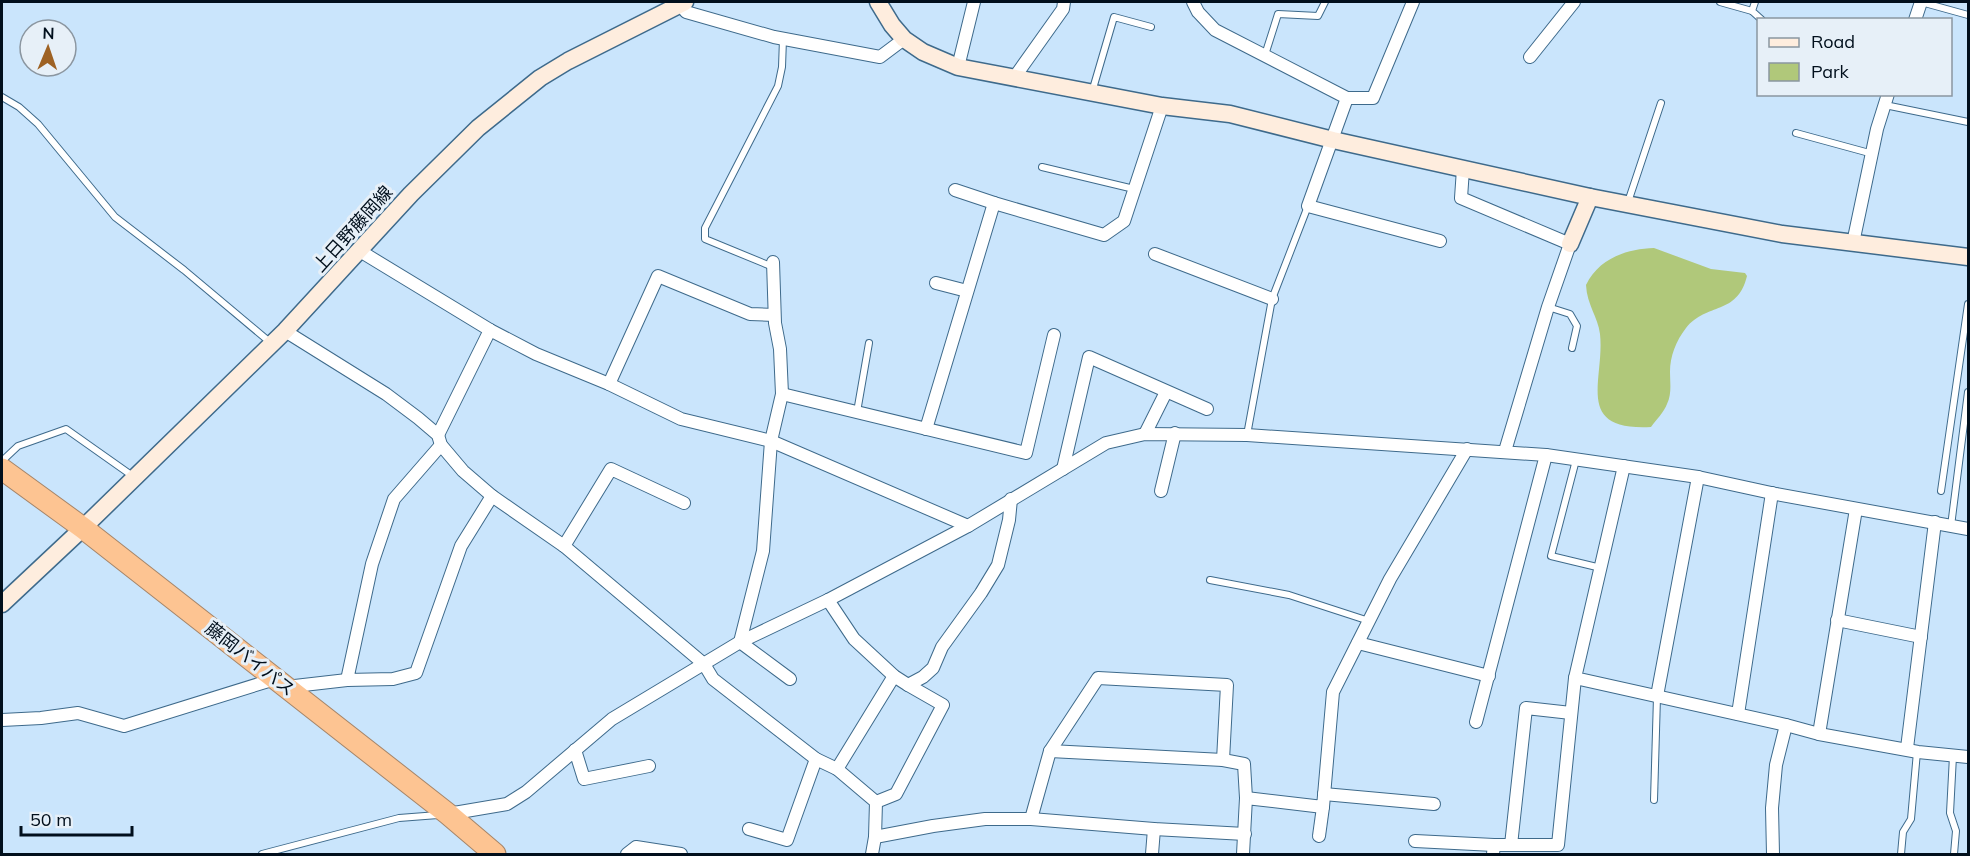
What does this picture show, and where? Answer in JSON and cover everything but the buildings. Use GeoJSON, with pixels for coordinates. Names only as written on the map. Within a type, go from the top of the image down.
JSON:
{"type":"FeatureCollection","features":[{"type":"Feature","properties":{"kind":"highway","name":"藤岡バイパス"},"geometry":{"type":"LineString","coordinates":[[2,469],[83,528],[448,814],[495,855]]}},
{"type":"Feature","properties":{"kind":"street"},"geometry":{"type":"LineString","coordinates":[[878,2],[904,39],[923,52],[958,67],[1162,106],[1230,114],[1333,140],[1590,197],[1782,234],[1968,257]]}},
{"type":"Feature","properties":{"kind":"street"},"geometry":{"type":"LineString","coordinates":[[958,67],[974,2]]}},
{"type":"Feature","properties":{"kind":"street"},"geometry":{"type":"LineString","coordinates":[[1014,78],[1062,9],[1064,2]]}},
{"type":"Feature","properties":{"kind":"street"},"geometry":{"type":"LineString","coordinates":[[1193,2],[1198,12],[1215,30],[1347,98],[1373,98],[1413,2]]}},
{"type":"Feature","properties":{"kind":"street"},"geometry":{"type":"LineString","coordinates":[[1530,57],[1574,2]]}},
{"type":"Feature","properties":{"kind":"street"},"geometry":{"type":"LineString","coordinates":[[1916,18],[1921,2]]}},
{"type":"Feature","properties":{"kind":"street"},"geometry":{"type":"LineString","coordinates":[[683,3],[686,12],[783,39],[880,57],[904,39]]}},
{"type":"Feature","properties":{"kind":"street","name":"上日野藤岡線"},"geometry":{"type":"LineString","coordinates":[[2,603],[83,528],[285,331],[443,161],[508,102],[568,61],[683,3]]}},
{"type":"Feature","properties":{"kind":"street"},"geometry":{"type":"LineString","coordinates":[[1347,98],[1308,206],[1440,241]]}},
{"type":"Feature","properties":{"kind":"street"},"geometry":{"type":"LineString","coordinates":[[1852,243],[1877,129],[1886,100]]}},
{"type":"Feature","properties":{"kind":"street"},"geometry":{"type":"LineString","coordinates":[[955,190],[1104,235],[1124,221],[1162,106]]}},
{"type":"Feature","properties":{"kind":"street"},"geometry":{"type":"LineString","coordinates":[[1463,169],[1461,198],[1570,244]]}},
{"type":"Feature","properties":{"kind":"street"},"geometry":{"type":"LineString","coordinates":[[1505,451],[1548,307],[1570,244],[1590,197]]}},
{"type":"Feature","properties":{"kind":"street"},"geometry":{"type":"LineString","coordinates":[[926,429],[994,203]]}},
{"type":"Feature","properties":{"kind":"street"},"geometry":{"type":"LineString","coordinates":[[360,251],[490,330],[536,354],[609,384],[681,420],[771,441],[968,526]]}},
{"type":"Feature","properties":{"kind":"street"},"geometry":{"type":"LineString","coordinates":[[1155,254],[1272,298]]}},
{"type":"Feature","properties":{"kind":"street"},"geometry":{"type":"LineString","coordinates":[[740,642],[763,551],[771,441],[782,394],[780,349],[774,315],[773,264]]}},
{"type":"Feature","properties":{"kind":"street"},"geometry":{"type":"LineString","coordinates":[[609,384],[658,276],[750,314],[774,315]]}},
{"type":"Feature","properties":{"kind":"street"},"geometry":{"type":"LineString","coordinates":[[936,283],[968,291]]}},
{"type":"Feature","properties":{"kind":"street"},"geometry":{"type":"LineString","coordinates":[[347,680],[372,564],[394,499],[439,440],[490,330]]}},
{"type":"Feature","properties":{"kind":"street"},"geometry":{"type":"LineString","coordinates":[[285,331],[386,394],[418,418],[463,471],[492,496],[564,546],[704,664],[713,680],[816,759],[837,770],[876,802]]}},
{"type":"Feature","properties":{"kind":"street"},"geometry":{"type":"LineString","coordinates":[[782,394],[1026,453],[1054,335]]}},
{"type":"Feature","properties":{"kind":"street"},"geometry":{"type":"LineString","coordinates":[[1063,469],[1089,357],[1206,409]]}},
{"type":"Feature","properties":{"kind":"street"},"geometry":{"type":"LineString","coordinates":[[1145,434],[1166,392]]}},
{"type":"Feature","properties":{"kind":"street"},"geometry":{"type":"LineString","coordinates":[[1161,491],[1175,433]]}},
{"type":"Feature","properties":{"kind":"street"},"geometry":{"type":"LineString","coordinates":[[448,814],[507,804],[526,792],[612,719],[740,642],[828,600],[968,526],[1106,443],[1145,434],[1247,435],[1546,455],[1698,477],[1968,529]]}},
{"type":"Feature","properties":{"kind":"street"},"geometry":{"type":"LineString","coordinates":[[1319,836],[1334,692],[1390,579],[1467,449]]}},
{"type":"Feature","properties":{"kind":"street"},"geometry":{"type":"LineString","coordinates":[[1476,722],[1546,455]]}},
{"type":"Feature","properties":{"kind":"street"},"geometry":{"type":"LineString","coordinates":[[1415,841],[1494,850],[1511,845],[1558,845],[1575,678],[1624,466]]}},
{"type":"Feature","properties":{"kind":"street"},"geometry":{"type":"LineString","coordinates":[[564,546],[611,470],[684,503]]}},
{"type":"Feature","properties":{"kind":"street"},"geometry":{"type":"LineString","coordinates":[[1657,696],[1698,477]]}},
{"type":"Feature","properties":{"kind":"street"},"geometry":{"type":"LineString","coordinates":[[1738,714],[1772,493]]}},
{"type":"Feature","properties":{"kind":"street"},"geometry":{"type":"LineString","coordinates":[[2,720],[78,713],[124,726],[280,683],[393,679],[417,673],[461,546],[492,496]]}},
{"type":"Feature","properties":{"kind":"street"},"geometry":{"type":"LineString","coordinates":[[908,685],[923,677],[933,668],[942,647],[981,594],[998,565],[1009,520],[1011,499]]}},
{"type":"Feature","properties":{"kind":"street"},"geometry":{"type":"LineString","coordinates":[[1819,734],[1856,508]]}},
{"type":"Feature","properties":{"kind":"street"},"geometry":{"type":"LineString","coordinates":[[1912,750],[1921,637],[1935,522]]}},
{"type":"Feature","properties":{"kind":"street"},"geometry":{"type":"LineString","coordinates":[[828,600],[854,639],[894,676],[943,705],[896,794],[876,802]]}},
{"type":"Feature","properties":{"kind":"street"},"geometry":{"type":"LineString","coordinates":[[1837,620],[1921,637]]}},
{"type":"Feature","properties":{"kind":"street"},"geometry":{"type":"LineString","coordinates":[[740,642],[790,679]]}},
{"type":"Feature","properties":{"kind":"street"},"geometry":{"type":"LineString","coordinates":[[1358,643],[1489,675]]}},
{"type":"Feature","properties":{"kind":"street"},"geometry":{"type":"LineString","coordinates":[[837,770],[894,676]]}},
{"type":"Feature","properties":{"kind":"street"},"geometry":{"type":"LineString","coordinates":[[1031,819],[1050,751],[1098,678],[1227,685],[1223,760]]}},
{"type":"Feature","properties":{"kind":"street"},"geometry":{"type":"LineString","coordinates":[[1575,678],[1819,734],[1968,757]]}},
{"type":"Feature","properties":{"kind":"street"},"geometry":{"type":"LineString","coordinates":[[1511,845],[1526,708],[1571,713]]}},
{"type":"Feature","properties":{"kind":"street"},"geometry":{"type":"LineString","coordinates":[[1773,855],[1772,808],[1775,776],[1786,725]]}},
{"type":"Feature","properties":{"kind":"street"},"geometry":{"type":"LineString","coordinates":[[575,750],[584,779],[649,766]]}},
{"type":"Feature","properties":{"kind":"street"},"geometry":{"type":"LineString","coordinates":[[1050,751],[1223,760],[1244,764],[1246,798],[1243,855]]}},
{"type":"Feature","properties":{"kind":"street"},"geometry":{"type":"LineString","coordinates":[[749,829],[787,840],[816,759]]}},
{"type":"Feature","properties":{"kind":"street"},"geometry":{"type":"LineString","coordinates":[[1246,798],[1434,804]]}},
{"type":"Feature","properties":{"kind":"street"},"geometry":{"type":"LineString","coordinates":[[872,855],[876,802]]}},
{"type":"Feature","properties":{"kind":"street"},"geometry":{"type":"LineString","coordinates":[[875,837],[933,825],[985,819],[1031,819],[1245,834]]}},
{"type":"Feature","properties":{"kind":"street"},"geometry":{"type":"LineString","coordinates":[[1152,855],[1154,829]]}},
{"type":"Feature","properties":{"kind":"street"},"geometry":{"type":"LineString","coordinates":[[627,855],[636,847],[681,854]]}},
{"type":"Feature","properties":{"kind":"lane"},"geometry":{"type":"LineString","coordinates":[[1265,56],[1278,14],[1318,16],[1325,2]]}},
{"type":"Feature","properties":{"kind":"lane"},"geometry":{"type":"LineString","coordinates":[[1720,2],[1752,11],[1760,18]]}},
{"type":"Feature","properties":{"kind":"lane"},"geometry":{"type":"LineString","coordinates":[[1752,11],[1755,2]]}},
{"type":"Feature","properties":{"kind":"lane"},"geometry":{"type":"LineString","coordinates":[[1921,2],[1968,15]]}},
{"type":"Feature","properties":{"kind":"lane"},"geometry":{"type":"LineString","coordinates":[[1092,93],[1114,17],[1151,27]]}},
{"type":"Feature","properties":{"kind":"lane"},"geometry":{"type":"LineString","coordinates":[[773,264],[705,239],[705,228],[778,86],[782,67],[783,39]]}},
{"type":"Feature","properties":{"kind":"lane"},"geometry":{"type":"LineString","coordinates":[[2,97],[19,107],[38,124],[115,217],[184,270],[271,344]]}},
{"type":"Feature","properties":{"kind":"lane"},"geometry":{"type":"LineString","coordinates":[[1886,100],[1968,122]]}},
{"type":"Feature","properties":{"kind":"lane"},"geometry":{"type":"LineString","coordinates":[[1627,204],[1661,103]]}},
{"type":"Feature","properties":{"kind":"lane"},"geometry":{"type":"LineString","coordinates":[[1796,133],[1873,154]]}},
{"type":"Feature","properties":{"kind":"lane"},"geometry":{"type":"LineString","coordinates":[[1042,167],[1134,189]]}},
{"type":"Feature","properties":{"kind":"lane"},"geometry":{"type":"LineString","coordinates":[[1247,435],[1272,298],[1308,206]]}},
{"type":"Feature","properties":{"kind":"lane"},"geometry":{"type":"LineString","coordinates":[[1941,491],[1968,304]]}},
{"type":"Feature","properties":{"kind":"lane"},"geometry":{"type":"LineString","coordinates":[[1548,307],[1570,314],[1577,326],[1572,348]]}},
{"type":"Feature","properties":{"kind":"lane"},"geometry":{"type":"LineString","coordinates":[[857,412],[869,343]]}},
{"type":"Feature","properties":{"kind":"lane"},"geometry":{"type":"LineString","coordinates":[[1951,526],[1968,392]]}},
{"type":"Feature","properties":{"kind":"lane"},"geometry":{"type":"LineString","coordinates":[[2,461],[18,446],[66,429],[135,477]]}},
{"type":"Feature","properties":{"kind":"lane"},"geometry":{"type":"LineString","coordinates":[[1576,459],[1551,556],[1601,568]]}},
{"type":"Feature","properties":{"kind":"lane"},"geometry":{"type":"LineString","coordinates":[[1210,580],[1289,595],[1369,621]]}},
{"type":"Feature","properties":{"kind":"lane"},"geometry":{"type":"LineString","coordinates":[[1654,800],[1657,696]]}},
{"type":"Feature","properties":{"kind":"lane"},"geometry":{"type":"LineString","coordinates":[[1901,855],[1903,832],[1911,819],[1912,750]]}},
{"type":"Feature","properties":{"kind":"lane"},"geometry":{"type":"LineString","coordinates":[[1953,756],[1950,813],[1956,831],[1954,855]]}},
{"type":"Feature","properties":{"kind":"lane"},"geometry":{"type":"LineString","coordinates":[[262,855],[294,844],[399,818],[448,814]]}},
{"type":"Feature","properties":{"kind":"green space"},"geometry":{"type":"Polygon","coordinates":[[[1654,248],[1711,269],[1745,273],[1747,276],[1736,297],[1729,303],[1694,320],[1682,333],[1671,360],[1669,400],[1651,427],[1627,426],[1611,421],[1602,411],[1598,399],[1600,334],[1588,299],[1586,285],[1598,268],[1615,257],[1634,250],[1654,248]]]}}]}
